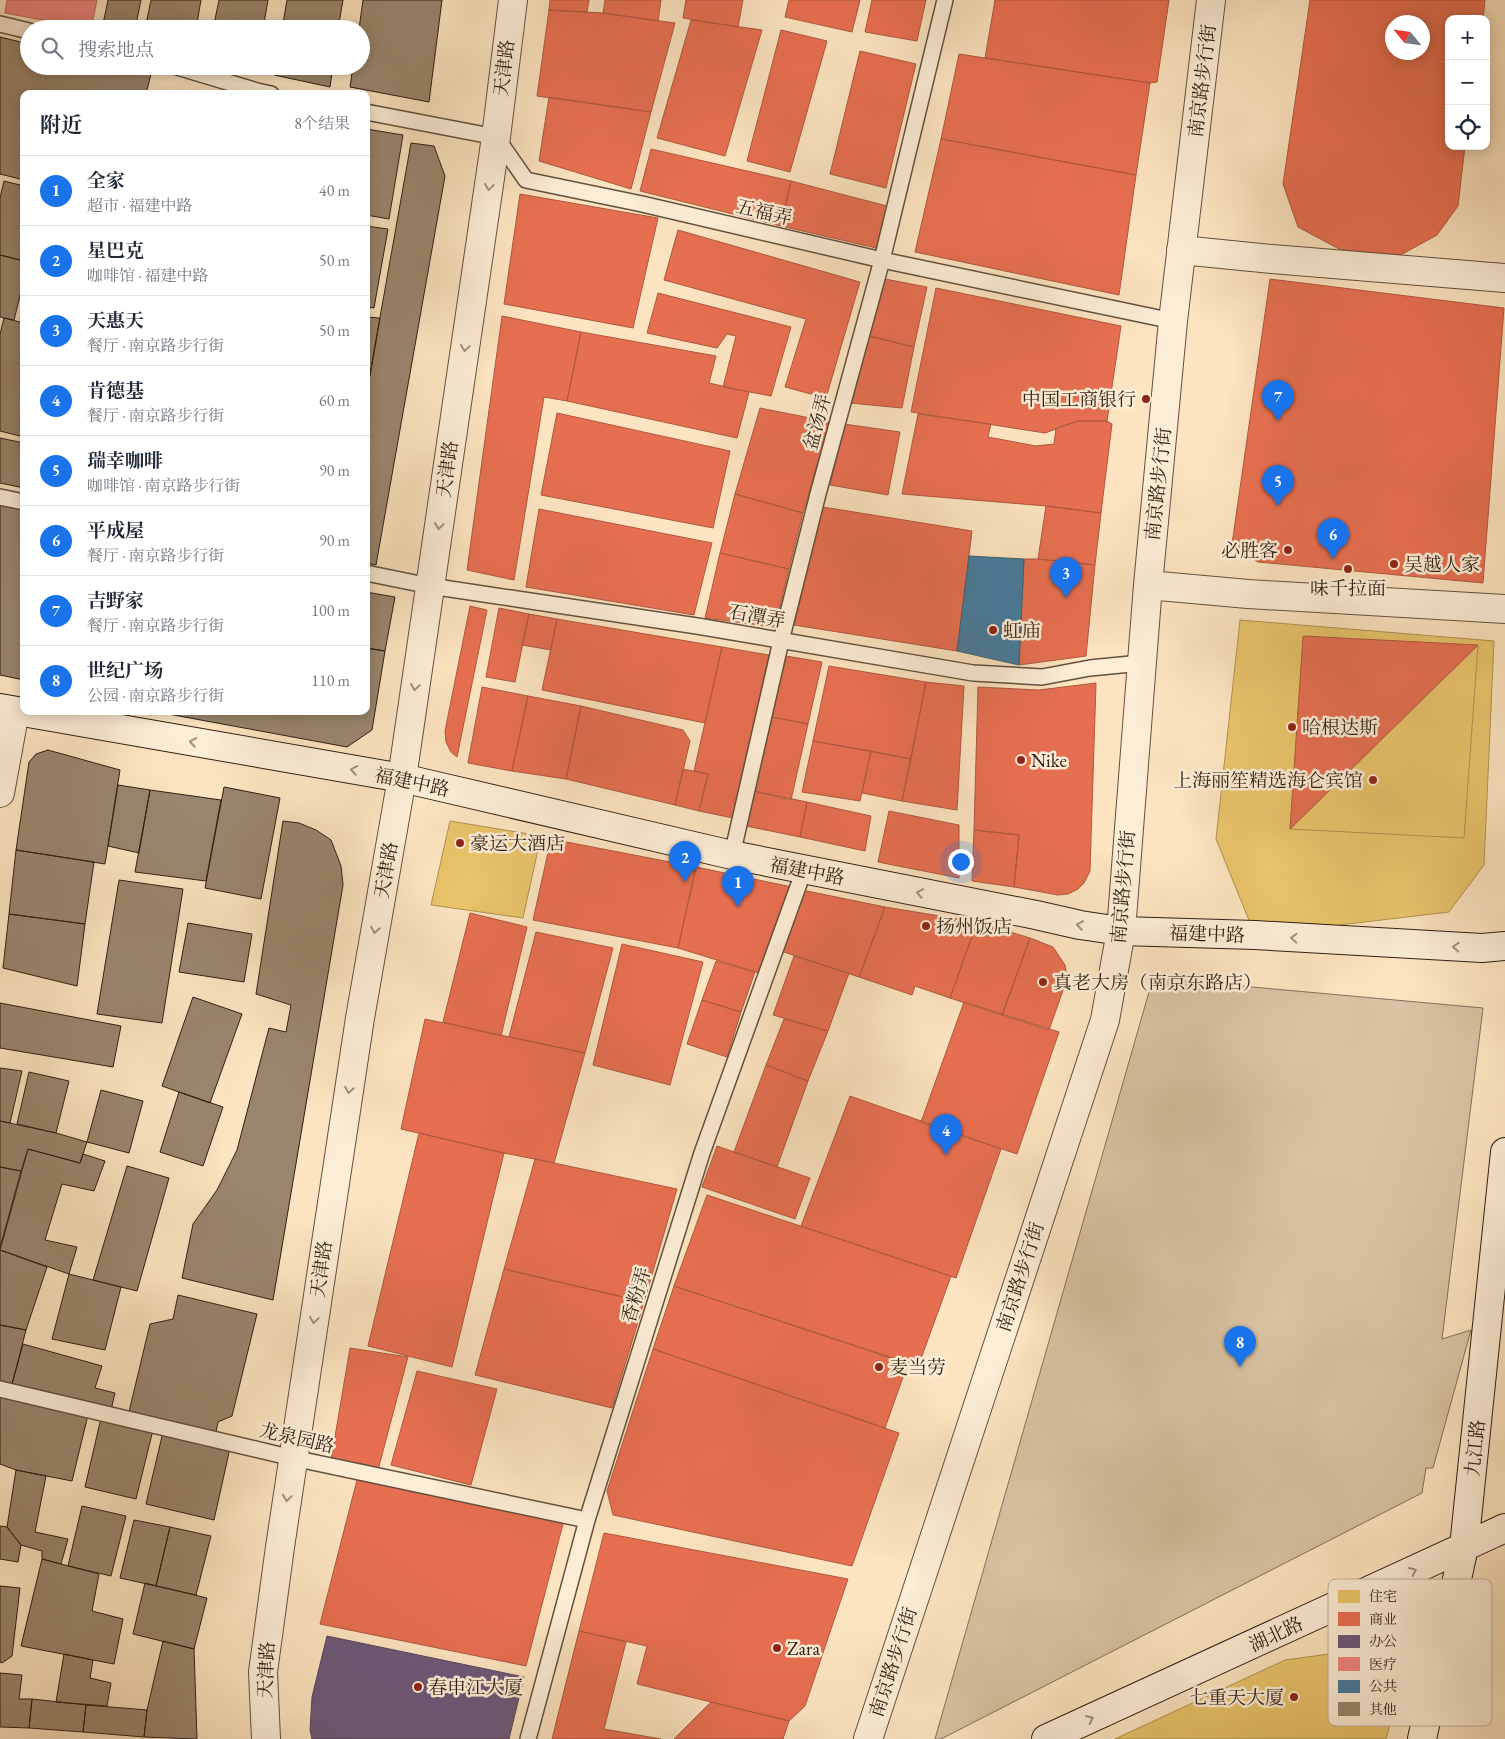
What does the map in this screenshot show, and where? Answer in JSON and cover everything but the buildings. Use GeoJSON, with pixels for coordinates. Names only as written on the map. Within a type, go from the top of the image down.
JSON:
{"type":"FeatureCollection","features":[{"type":"Feature","properties":{"kind":"street","name":"天津路"},"geometry":{"type":"LineString","coordinates":[[266,1739],[263,1672],[293,1458],[360,1018],[402,778],[496,137],[513,0]]}},
{"type":"Feature","properties":{"kind":"street","name":"南京路步行街"},"geometry":{"type":"LineString","coordinates":[[868,1739],[1105,1020],[1121,931],[1141,662],[1173,322],[1211,0]]}},
{"type":"Feature","properties":{"kind":"street"},"geometry":{"type":"LineString","coordinates":[[1181,250],[1505,278]]}},
{"type":"Feature","properties":{"kind":"street"},"geometry":{"type":"LineString","coordinates":[[1148,585],[1248,594],[1505,610]]}},
{"type":"Feature","properties":{"kind":"street"},"geometry":{"type":"LineString","coordinates":[[0,793],[7,710]]}},
{"type":"Feature","properties":{"kind":"street","name":"福建中路"},"geometry":{"type":"LineString","coordinates":[[7,710],[20,711]]}},
{"type":"Feature","properties":{"kind":"street","name":"福建中路"},"geometry":{"type":"LineString","coordinates":[[58,715],[402,778],[732,855],[1080,925],[1121,931],[1482,948],[1505,946]]}},
{"type":"Feature","properties":{"kind":"street","name":"九江路"},"geometry":{"type":"LineString","coordinates":[[1457,1579],[1464,1547],[1505,1152]]}},
{"type":"Feature","properties":{"kind":"street","name":"湖北路"},"geometry":{"type":"LineString","coordinates":[[1394,1579],[1505,1528]]}},
{"type":"Feature","properties":{"kind":"street","name":"湖北路"},"geometry":{"type":"LineString","coordinates":[[1046,1739],[1328,1609]]}},
{"type":"Feature","properties":{"kind":"street","name":"九江路"},"geometry":{"type":"LineString","coordinates":[[1422,1739],[1425,1726]]}},
{"type":"Feature","properties":{"kind":"lane","name":"盆汤弄"},"geometry":{"type":"LineString","coordinates":[[732,855],[781,641],[818,494],[882,260],[946,0]]}},
{"type":"Feature","properties":{"kind":"lane"},"geometry":{"type":"LineString","coordinates":[[0,24],[20,29]]}},
{"type":"Feature","properties":{"kind":"lane"},"geometry":{"type":"LineString","coordinates":[[203,75],[251,90]]}},
{"type":"Feature","properties":{"kind":"lane"},"geometry":{"type":"LineString","coordinates":[[370,113],[496,137]]}},
{"type":"Feature","properties":{"kind":"lane","name":"五福弄"},"geometry":{"type":"LineString","coordinates":[[496,137],[526,180],[642,204],[882,260],[1173,322]]}},
{"type":"Feature","properties":{"kind":"lane"},"geometry":{"type":"LineString","coordinates":[[0,497],[20,501]]}},
{"type":"Feature","properties":{"kind":"lane","name":"石潭弄"},"geometry":{"type":"LineString","coordinates":[[370,574],[430,586],[697,626],[983,674],[1042,677],[1090,668],[1141,662]]}},
{"type":"Feature","properties":{"kind":"lane","name":"香粉弄"},"geometry":{"type":"LineString","coordinates":[[528,1739],[587,1520],[702,1154],[804,870]]}},
{"type":"Feature","properties":{"kind":"lane","name":"龙泉园路"},"geometry":{"type":"LineString","coordinates":[[0,1389],[293,1458],[587,1520]]}},
{"type":"Feature","properties":{"kind":"shaded area"},"geometry":{"type":"Polygon","coordinates":[[[1153,978],[1483,1008],[1442,1339],[1471,1330],[1433,1468],[1426,1468],[1422,1493],[941,1739],[935,1739],[1153,978]]]}},
{"type":"Feature","properties":{"kind":"place","name":"中国工商银行"},"geometry":{"type":"Point","coordinates":[1146,399]}},
{"type":"Feature","properties":{"kind":"place","name":"吉野家"},"geometry":{"type":"Point","coordinates":[1278,421]}},
{"type":"Feature","properties":{"kind":"place","name":"瑞幸咖啡"},"geometry":{"type":"Point","coordinates":[1278,506]}},
{"type":"Feature","properties":{"kind":"place","name":"必胜客"},"geometry":{"type":"Point","coordinates":[1288,550]}},
{"type":"Feature","properties":{"kind":"place","name":"平成屋"},"geometry":{"type":"Point","coordinates":[1333,559]}},
{"type":"Feature","properties":{"kind":"place","name":"吴越人家"},"geometry":{"type":"Point","coordinates":[1394,564]}},
{"type":"Feature","properties":{"kind":"place","name":"味千拉面"},"geometry":{"type":"Point","coordinates":[1348,569]}},
{"type":"Feature","properties":{"kind":"place","name":"天惠天"},"geometry":{"type":"Point","coordinates":[1066,598]}},
{"type":"Feature","properties":{"kind":"place","name":"虹庙"},"geometry":{"type":"Point","coordinates":[993,630]}},
{"type":"Feature","properties":{"kind":"place","name":"哈根达斯"},"geometry":{"type":"Point","coordinates":[1292,727]}},
{"type":"Feature","properties":{"kind":"place","name":"Nike"},"geometry":{"type":"Point","coordinates":[1021,760]}},
{"type":"Feature","properties":{"kind":"place","name":"上海丽笙精选海仑宾馆"},"geometry":{"type":"Point","coordinates":[1373,780]}},
{"type":"Feature","properties":{"kind":"place","name":"豪运大酒店"},"geometry":{"type":"Point","coordinates":[460,843]}},
{"type":"Feature","properties":{"kind":"place","name":"星巴克"},"geometry":{"type":"Point","coordinates":[685,882]}},
{"type":"Feature","properties":{"kind":"place","name":"全家"},"geometry":{"type":"Point","coordinates":[738,907]}},
{"type":"Feature","properties":{"kind":"place","name":"扬州饭店"},"geometry":{"type":"Point","coordinates":[926,926]}},
{"type":"Feature","properties":{"kind":"place","name":"真老大房（南京东路店）"},"geometry":{"type":"Point","coordinates":[1043,982]}},
{"type":"Feature","properties":{"kind":"place","name":"肯德基"},"geometry":{"type":"Point","coordinates":[946,1155]}},
{"type":"Feature","properties":{"kind":"place","name":"麦当劳"},"geometry":{"type":"Point","coordinates":[879,1367]}},
{"type":"Feature","properties":{"kind":"place","name":"世纪广场"},"geometry":{"type":"Point","coordinates":[1240,1367]}},
{"type":"Feature","properties":{"kind":"place","name":"Zara"},"geometry":{"type":"Point","coordinates":[777,1648]}},
{"type":"Feature","properties":{"kind":"place","name":"春申江大厦"},"geometry":{"type":"Point","coordinates":[418,1687]}},
{"type":"Feature","properties":{"kind":"place","name":"七重天大厦"},"geometry":{"type":"Point","coordinates":[1294,1697]}}]}
